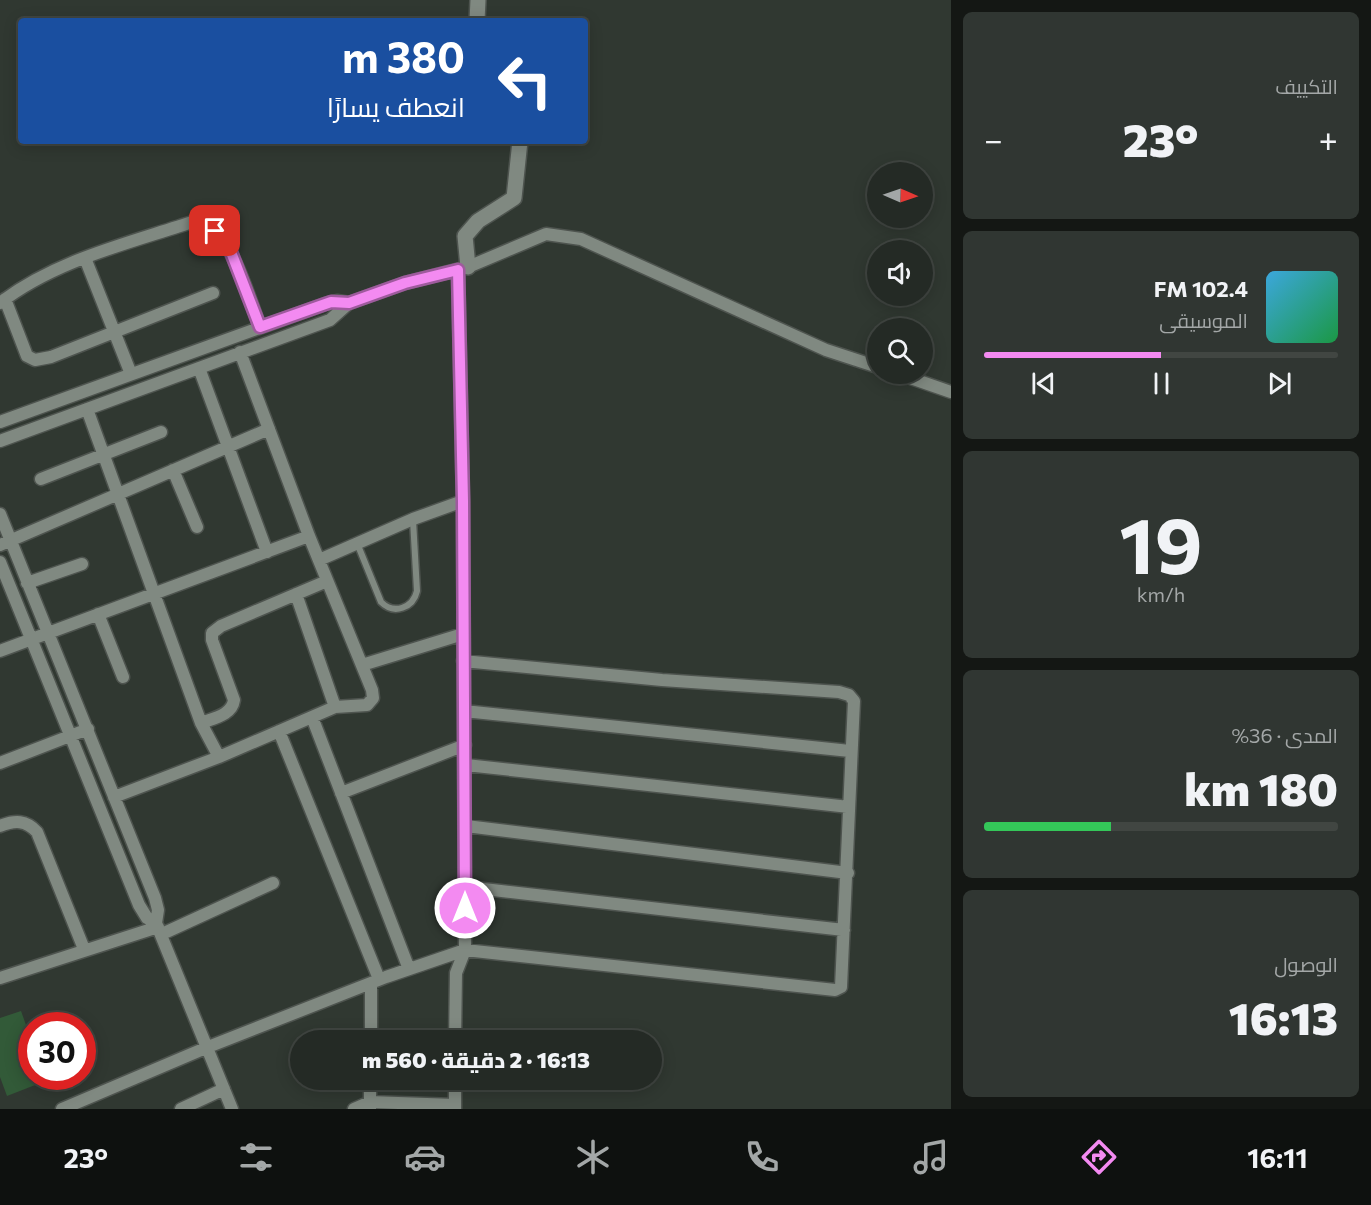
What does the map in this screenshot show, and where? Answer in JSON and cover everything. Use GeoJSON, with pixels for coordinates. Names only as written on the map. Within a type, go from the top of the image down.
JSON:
{"type":"FeatureCollection","features":[{"type":"Feature","properties":{"kind":"street"},"geometry":{"type":"LineString","coordinates":[[477,18],[478,0]]}},
{"type":"Feature","properties":{"kind":"street"},"geometry":{"type":"LineString","coordinates":[[455,1030],[456,973],[465,950],[466,887],[463,661],[463,269],[465,236],[478,221],[514,198],[520,144]]}},
{"type":"Feature","properties":{"kind":"street"},"geometry":{"type":"LineString","coordinates":[[213,293],[35,360],[27,356],[2,301],[29,283],[85,258],[195,221],[203,221],[215,231],[231,252],[260,327]]}},
{"type":"Feature","properties":{"kind":"street"},"geometry":{"type":"LineString","coordinates":[[0,441],[330,320],[349,303],[405,283],[463,269],[546,234],[581,239],[826,350],[867,363]]}},
{"type":"Feature","properties":{"kind":"street"},"geometry":{"type":"LineString","coordinates":[[85,258],[131,374]]}},
{"type":"Feature","properties":{"kind":"street"},"geometry":{"type":"LineString","coordinates":[[1,418],[331,302],[349,303]]}},
{"type":"Feature","properties":{"kind":"street"},"geometry":{"type":"LineString","coordinates":[[114,797],[219,758],[335,707],[368,705],[373,698],[240,352]]}},
{"type":"Feature","properties":{"kind":"street"},"geometry":{"type":"LineString","coordinates":[[199,368],[267,552]]}},
{"type":"Feature","properties":{"kind":"street"},"geometry":{"type":"LineString","coordinates":[[927,384],[951,392]]}},
{"type":"Feature","properties":{"kind":"street"},"geometry":{"type":"LineString","coordinates":[[87,409],[201,723],[219,758]]}},
{"type":"Feature","properties":{"kind":"street"},"geometry":{"type":"LineString","coordinates":[[5,543],[269,429]]}},
{"type":"Feature","properties":{"kind":"street"},"geometry":{"type":"LineString","coordinates":[[41,479],[161,432]]}},
{"type":"Feature","properties":{"kind":"street"},"geometry":{"type":"LineString","coordinates":[[173,470],[197,527]]}},
{"type":"Feature","properties":{"kind":"street"},"geometry":{"type":"LineString","coordinates":[[319,560],[413,519],[463,501]]}},
{"type":"Feature","properties":{"kind":"street"},"geometry":{"type":"LineString","coordinates":[[0,514],[5,543],[27,583],[88,729],[157,904],[159,928],[232,1109]]}},
{"type":"Feature","properties":{"kind":"street"},"geometry":{"type":"LineString","coordinates":[[0,651],[309,536]]}},
{"type":"Feature","properties":{"kind":"street"},"geometry":{"type":"LineString","coordinates":[[0,562],[139,906],[147,918],[159,928]]}},
{"type":"Feature","properties":{"kind":"street"},"geometry":{"type":"LineString","coordinates":[[27,583],[82,564]]}},
{"type":"Feature","properties":{"kind":"street"},"geometry":{"type":"LineString","coordinates":[[201,723],[228,712],[233,707],[234,700],[212,640],[212,633],[221,626],[327,580]]}},
{"type":"Feature","properties":{"kind":"street"},"geometry":{"type":"LineString","coordinates":[[296,594],[335,707]]}},
{"type":"Feature","properties":{"kind":"street"},"geometry":{"type":"LineString","coordinates":[[98,614],[123,677]]}},
{"type":"Feature","properties":{"kind":"street"},"geometry":{"type":"LineString","coordinates":[[362,665],[463,634]]}},
{"type":"Feature","properties":{"kind":"street"},"geometry":{"type":"LineString","coordinates":[[62,1109],[208,1047],[375,981],[465,950],[835,990],[841,987],[848,873],[850,751],[854,701],[849,695],[839,692],[662,680],[463,661]]}},
{"type":"Feature","properties":{"kind":"street"},"geometry":{"type":"LineString","coordinates":[[464,711],[850,751]]}},
{"type":"Feature","properties":{"kind":"street"},"geometry":{"type":"LineString","coordinates":[[312,717],[409,969]]}},
{"type":"Feature","properties":{"kind":"street"},"geometry":{"type":"LineString","coordinates":[[0,763],[88,729]]}},
{"type":"Feature","properties":{"kind":"street"},"geometry":{"type":"LineString","coordinates":[[279,731],[375,981],[372,1030]]}},
{"type":"Feature","properties":{"kind":"street"},"geometry":{"type":"LineString","coordinates":[[341,793],[465,745]]}},
{"type":"Feature","properties":{"kind":"street"},"geometry":{"type":"LineString","coordinates":[[466,765],[849,807]]}},
{"type":"Feature","properties":{"kind":"street"},"geometry":{"type":"LineString","coordinates":[[0,826],[18,821],[26,823],[37,832],[84,950]]}},
{"type":"Feature","properties":{"kind":"street"},"geometry":{"type":"LineString","coordinates":[[466,826],[848,873]]}},
{"type":"Feature","properties":{"kind":"street"},"geometry":{"type":"LineString","coordinates":[[0,978],[159,928],[273,883]]}},
{"type":"Feature","properties":{"kind":"street"},"geometry":{"type":"LineString","coordinates":[[466,887],[844,930]]}},
{"type":"Feature","properties":{"kind":"street"},"geometry":{"type":"LineString","coordinates":[[181,1109],[224,1089]]}},
{"type":"Feature","properties":{"kind":"street"},"geometry":{"type":"LineString","coordinates":[[370,1090],[370,1106]]}},
{"type":"Feature","properties":{"kind":"street"},"geometry":{"type":"LineString","coordinates":[[354,1109],[370,1106],[455,1107],[455,1090]]}},
{"type":"Feature","properties":{"kind":"lane"},"geometry":{"type":"LineString","coordinates":[[357,543],[381,602],[387,608],[410,606],[415,601],[417,591],[413,519]]}},
{"type":"Feature","properties":{"kind":"green space"},"geometry":{"type":"Polygon","coordinates":[[[18,1012],[18,1090],[22,1090],[7,1096],[0,1077],[0,1018],[18,1012]]]}},
{"type":"Feature","properties":{"kind":"route"},"geometry":{"type":"LineString","coordinates":[[215,231],[231,252],[260,327],[331,302],[349,303],[405,283],[458,270],[463,501],[465,908]]}}]}
